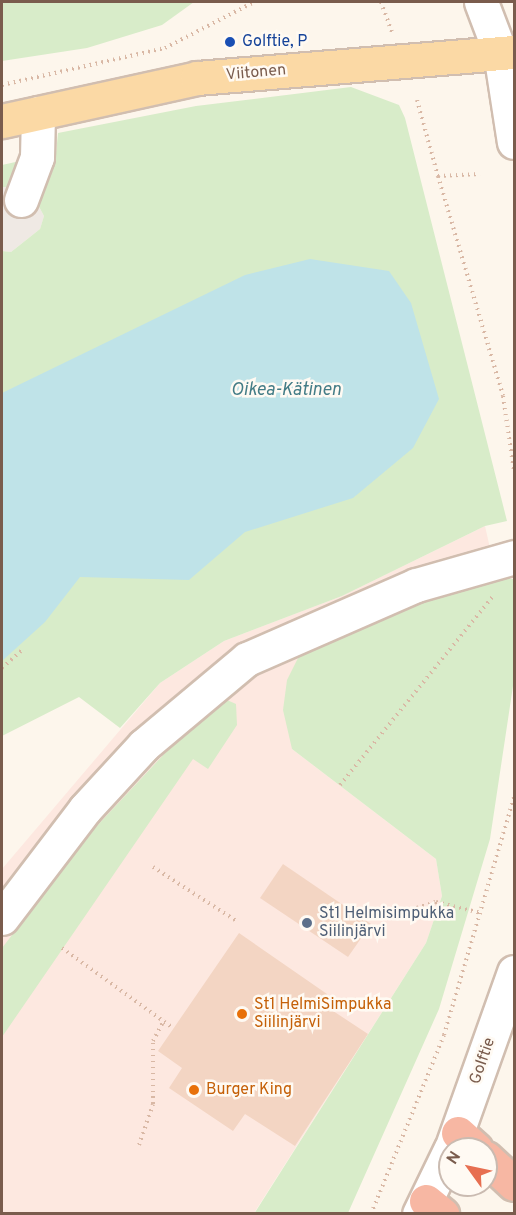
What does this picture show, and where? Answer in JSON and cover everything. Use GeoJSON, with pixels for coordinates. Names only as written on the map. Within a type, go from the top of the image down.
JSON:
{"type":"FeatureCollection","features":[{"type":"Feature","properties":{"kind":"highway"},"geometry":{"type":"LineString","coordinates":[[498,1169],[514,1184]]}},
{"type":"Feature","properties":{"kind":"main road","name":"Viitonen"},"geometry":{"type":"LineString","coordinates":[[2,121],[197,78],[507,52]]}},
{"type":"Feature","properties":{"kind":"street"},"geometry":{"type":"LineString","coordinates":[[481,2],[507,52],[514,142]]}},
{"type":"Feature","properties":{"kind":"street"},"geometry":{"type":"LineString","coordinates":[[21,201],[37,157],[38,113]]}},
{"type":"Feature","properties":{"kind":"street"},"geometry":{"type":"LineString","coordinates":[[2,918],[85,809],[144,745],[247,659],[416,585],[514,557]]}},
{"type":"Feature","properties":{"kind":"street","name":"Golftie"},"geometry":{"type":"LineString","coordinates":[[462,1137],[514,972]]}},
{"type":"Feature","properties":{"kind":"street","name":"Golftie"},"geometry":{"type":"LineString","coordinates":[[429,1209],[438,1190]]}},
{"type":"Feature","properties":{"kind":"path"},"geometry":{"type":"LineString","coordinates":[[2,85],[165,48],[254,2]]}},
{"type":"Feature","properties":{"kind":"path"},"geometry":{"type":"LineString","coordinates":[[381,2],[392,32]]}},
{"type":"Feature","properties":{"kind":"path"},"geometry":{"type":"LineString","coordinates":[[417,100],[503,396],[514,471]]}},
{"type":"Feature","properties":{"kind":"path"},"geometry":{"type":"LineString","coordinates":[[438,176],[480,174]]}},
{"type":"Feature","properties":{"kind":"path"},"geometry":{"type":"LineString","coordinates":[[340,785],[500,587]]}},
{"type":"Feature","properties":{"kind":"path"},"geometry":{"type":"LineString","coordinates":[[2,668],[22,650]]}},
{"type":"Feature","properties":{"kind":"path"},"geometry":{"type":"LineString","coordinates":[[370,1214],[444,1035],[514,797]]}},
{"type":"Feature","properties":{"kind":"path"},"geometry":{"type":"LineString","coordinates":[[153,867],[238,922]]}},
{"type":"Feature","properties":{"kind":"path"},"geometry":{"type":"LineString","coordinates":[[394,915],[436,902],[481,913]]}},
{"type":"Feature","properties":{"kind":"path"},"geometry":{"type":"LineString","coordinates":[[62,948],[173,1028]]}},
{"type":"Feature","properties":{"kind":"path"},"geometry":{"type":"LineString","coordinates":[[139,1145],[153,1104],[153,1041],[164,1020]]}},
{"type":"Feature","properties":{"kind":"shaded area"},"geometry":{"type":"Polygon","coordinates":[[[2,187],[29,188],[44,216],[40,229],[11,252],[2,251],[2,187]]]}},
{"type":"Feature","properties":{"kind":"shaded area","name":"St1 Helmisimpukka Siilinjärvi"},"geometry":{"type":"Polygon","coordinates":[[[485,526],[497,579],[292,749],[436,859],[442,896],[426,943],[254,1213],[2,1213],[2,869],[160,683],[224,641],[342,596],[485,526]]]}},
{"type":"Feature","properties":{"kind":"green space"},"geometry":{"type":"Polygon","coordinates":[[[2,2],[194,2],[162,25],[87,48],[2,61],[2,2]]]}},
{"type":"Feature","properties":{"kind":"green space"},"geometry":{"type":"Polygon","coordinates":[[[351,87],[399,105],[405,118],[507,521],[485,526],[342,596],[224,641],[160,683],[120,728],[79,697],[2,736],[2,251],[11,252],[40,229],[44,216],[29,188],[2,187],[2,165],[56,153],[58,133],[196,106],[351,87]]]}},
{"type":"Feature","properties":{"kind":"green space"},"geometry":{"type":"Polygon","coordinates":[[[475,578],[514,579],[513,686],[490,839],[439,1009],[348,1213],[254,1214],[426,943],[442,896],[436,859],[292,749],[283,710],[287,680],[301,652],[325,638],[475,578]]]}},
{"type":"Feature","properties":{"kind":"green space"},"geometry":{"type":"Polygon","coordinates":[[[227,700],[236,704],[237,725],[208,769],[193,759],[2,1037],[2,948],[94,829],[166,752],[227,700]]]}},
{"type":"Feature","properties":{"kind":"water","name":"Oikea-Kätinen"},"geometry":{"type":"Polygon","coordinates":[[[310,259],[389,271],[411,303],[439,399],[413,448],[353,498],[245,532],[189,580],[80,577],[45,622],[2,661],[2,393],[245,275],[310,259]]]}},
{"type":"Feature","properties":{"kind":"building"},"geometry":{"type":"Polygon","coordinates":[[[283,864],[371,924],[348,957],[260,898],[283,864]]]}},
{"type":"Feature","properties":{"kind":"building"},"geometry":{"type":"Polygon","coordinates":[[[239,933],[327,994],[321,1003],[368,1034],[295,1146],[245,1114],[233,1131],[169,1088],[182,1068],[158,1051],[239,933]]]}},
{"type":"Feature","properties":{"kind":"place","name":"Golftie, P"},"geometry":{"type":"Point","coordinates":[230,42]}},
{"type":"Feature","properties":{"kind":"place","name":"St1 Helmisimpukka Siilinjärvi"},"geometry":{"type":"Point","coordinates":[307,923]}},
{"type":"Feature","properties":{"kind":"place","name":"St1 HelmiSimpukka Siilinjärvi"},"geometry":{"type":"Point","coordinates":[242,1014]}},
{"type":"Feature","properties":{"kind":"place","name":"Burger King"},"geometry":{"type":"Point","coordinates":[194,1090]}}]}
